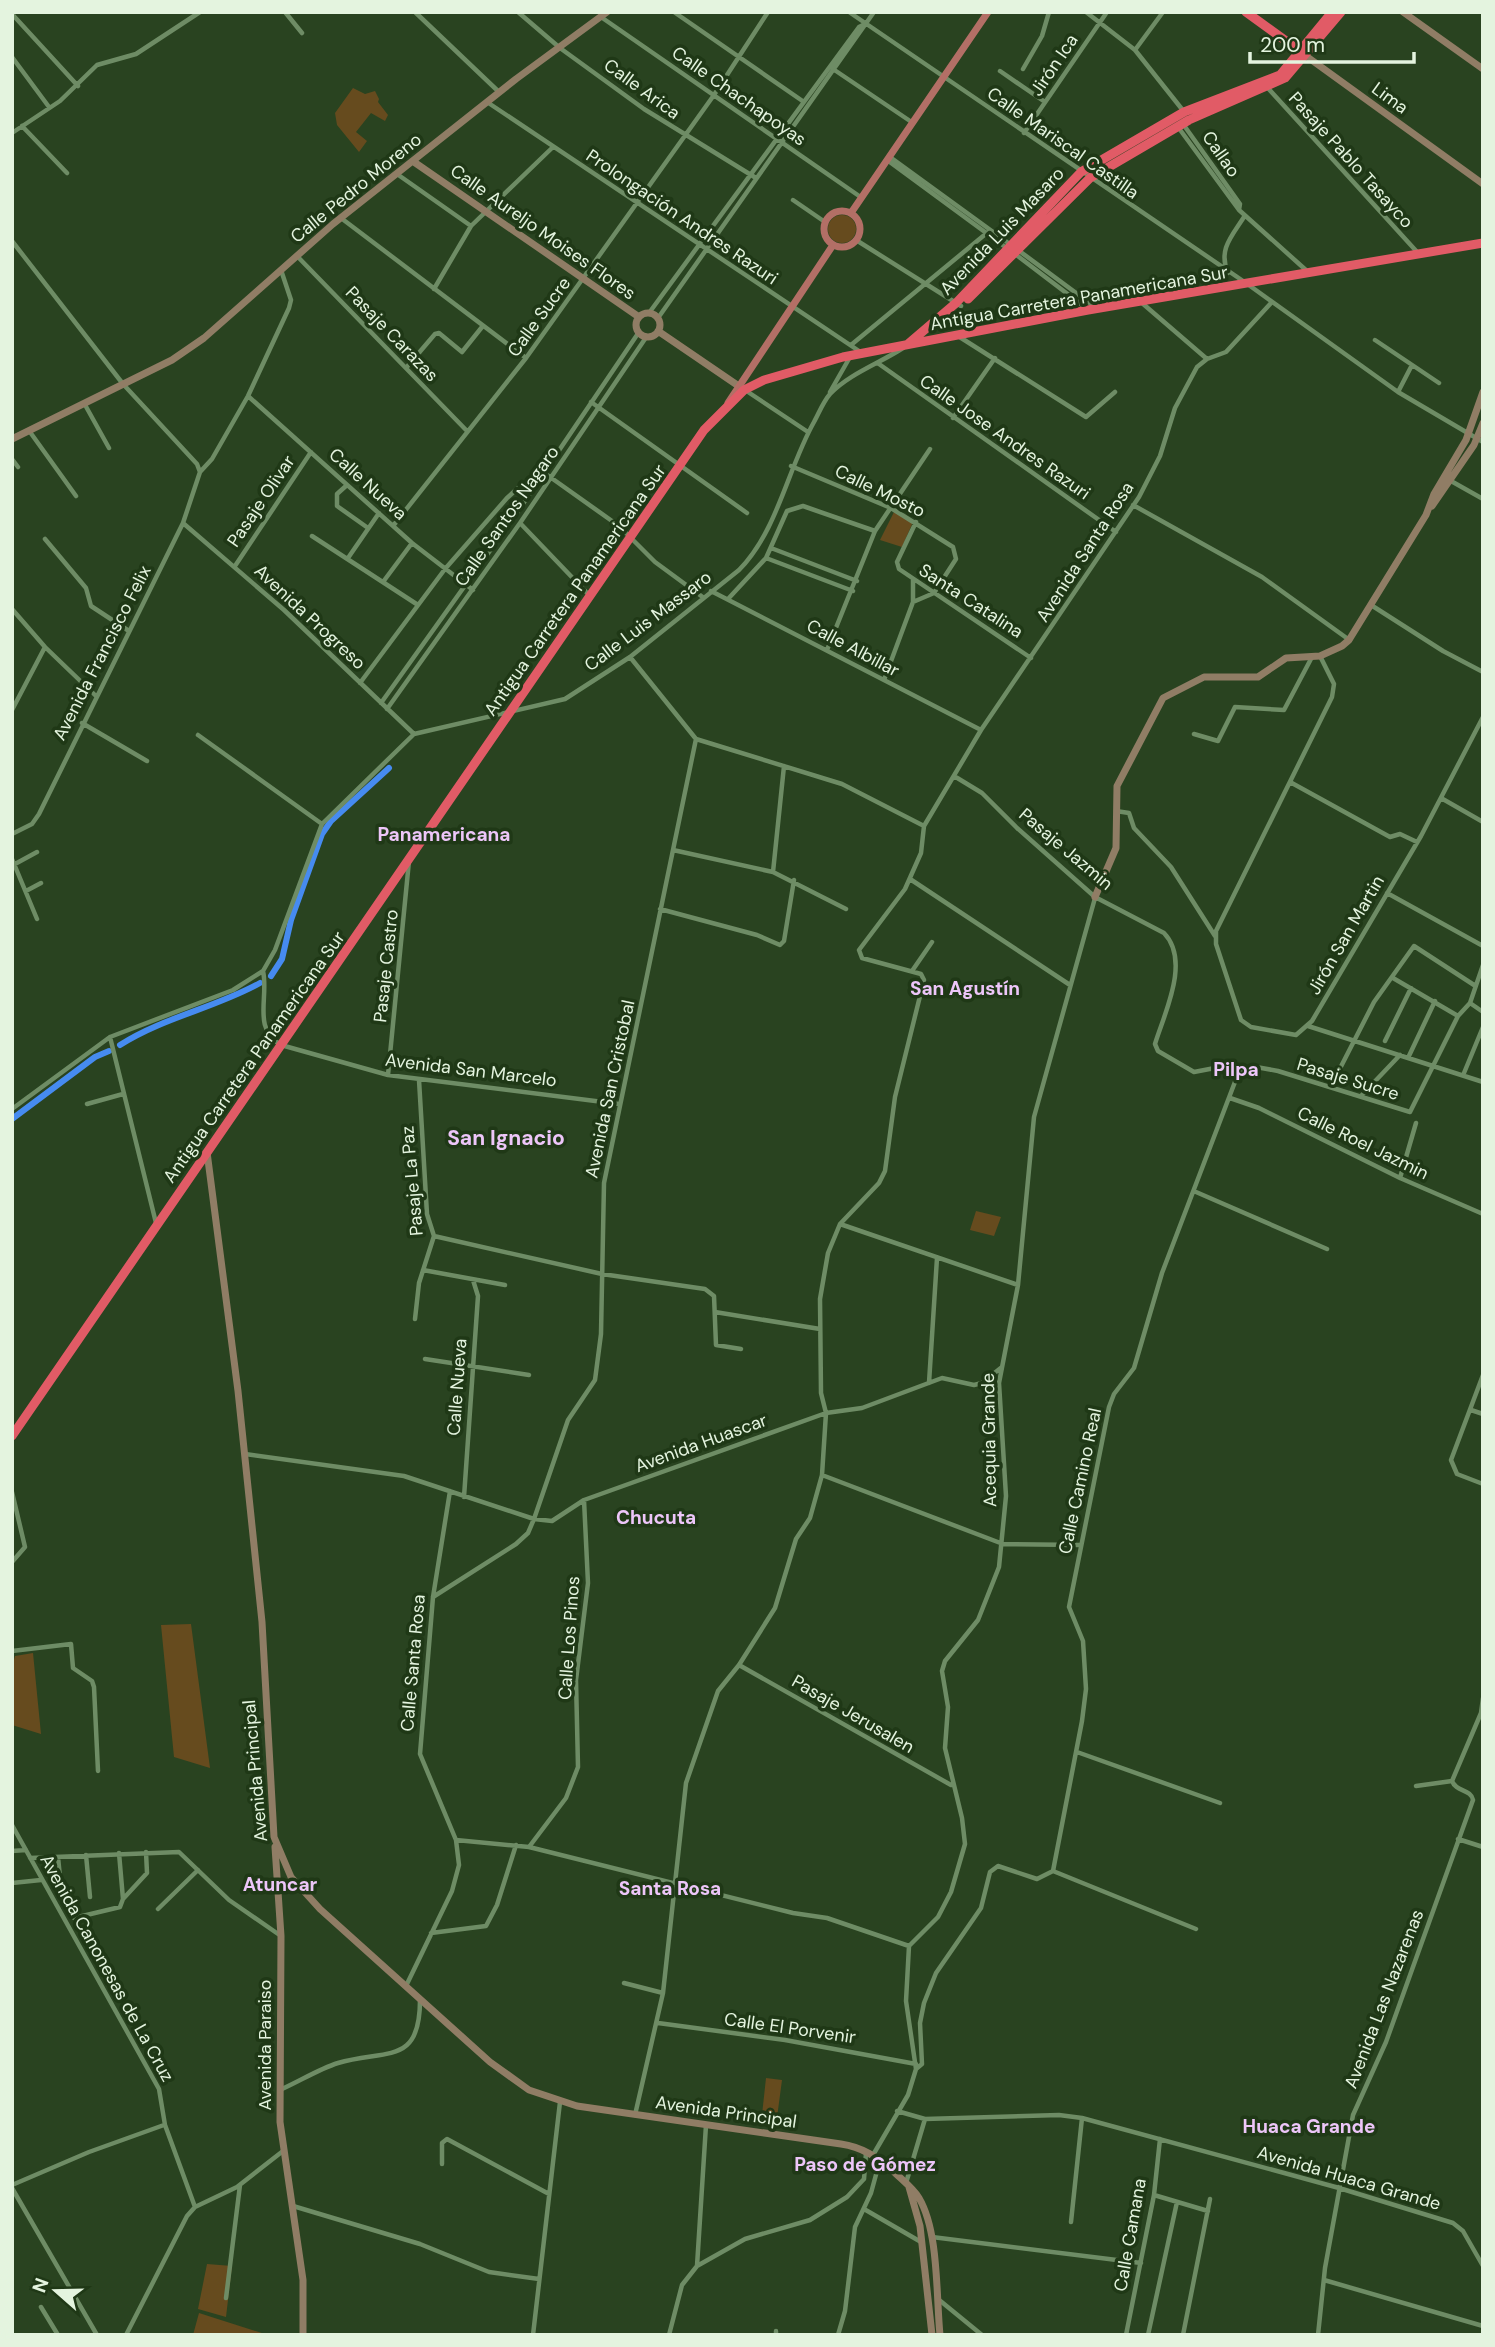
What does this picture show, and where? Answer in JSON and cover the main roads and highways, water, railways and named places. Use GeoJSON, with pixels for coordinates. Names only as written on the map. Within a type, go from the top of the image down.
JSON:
{"type":"FeatureCollection","features":[{"type":"Feature","properties":{"kind":"highway","name":"Lima"},"geometry":{"type":"LineString","coordinates":[[1246,12],[1303,54]]}},
{"type":"Feature","properties":{"kind":"highway","name":"Avenida Luis Masaro"},"geometry":{"type":"LineString","coordinates":[[1303,54],[1332,12]]}},
{"type":"Feature","properties":{"kind":"highway","name":"Avenida Luis Masaro"},"geometry":{"type":"LineString","coordinates":[[1013,250],[1081,172],[1180,119],[1266,85],[1303,54],[1341,12]]}},
{"type":"Feature","properties":{"kind":"highway","name":"Avenida Luis Masaro"},"geometry":{"type":"LineString","coordinates":[[912,345],[958,305],[1090,178],[1180,119]]}},
{"type":"Feature","properties":{"kind":"highway","name":"Antigua Carretera Panamericana Sur"},"geometry":{"type":"LineString","coordinates":[[12,1436],[704,430],[740,388],[850,356],[1093,310],[1483,243]]}},
{"type":"Feature","properties":{"kind":"main road"},"geometry":{"type":"LineString","coordinates":[[851,213],[988,12]]}},
{"type":"Feature","properties":{"kind":"main road"},"geometry":{"type":"LineString","coordinates":[[1404,12],[1483,69]]}},
{"type":"Feature","properties":{"kind":"main road","name":"Calle Pedro Moreno"},"geometry":{"type":"LineString","coordinates":[[12,439],[172,360],[204,338],[341,218],[499,92],[604,15]]}},
{"type":"Feature","properties":{"kind":"main road","name":"Lima"},"geometry":{"type":"LineString","coordinates":[[1303,54],[1483,184]]}},
{"type":"Feature","properties":{"kind":"main road"},"geometry":{"type":"LineString","coordinates":[[422,155],[429,172]]}},
{"type":"Feature","properties":{"kind":"main road","name":"Calle Aureljo Moises Flores"},"geometry":{"type":"LineString","coordinates":[[414,162],[639,317]]}},
{"type":"Feature","properties":{"kind":"main road"},"geometry":{"type":"LineString","coordinates":[[836,211],[851,213],[860,228],[856,240],[843,247],[833,245],[824,232],[825,222],[836,211]]}},
{"type":"Feature","properties":{"kind":"main road"},"geometry":{"type":"LineString","coordinates":[[658,331],[740,388],[789,306],[833,245]]}},
{"type":"Feature","properties":{"kind":"main road"},"geometry":{"type":"LineString","coordinates":[[649,313],[658,318],[658,331],[647,337],[639,332],[639,317],[649,313]]}},
{"type":"Feature","properties":{"kind":"main road"},"geometry":{"type":"LineString","coordinates":[[1427,512],[1434,494],[1468,436],[1483,391]]}},
{"type":"Feature","properties":{"kind":"main road"},"geometry":{"type":"LineString","coordinates":[[1095,897],[1115,848],[1119,781],[1167,694],[1204,677],[1258,677],[1286,658],[1316,656],[1349,640],[1427,512],[1480,440],[1483,423]]}},
{"type":"Feature","properties":{"kind":"main road","name":"Avenida Principal"},"geometry":{"type":"LineString","coordinates":[[207,1152],[245,1454],[262,1622],[274,1837],[293,1881],[420,2000],[505,2075],[529,2090],[560,2102],[841,2144],[873,2156],[920,2199],[931,2237],[940,2335]]}},
{"type":"Feature","properties":{"kind":"main road","name":"Avenida Paraiso"},"geometry":{"type":"LineString","coordinates":[[274,1837],[281,1936],[282,2151],[300,2253],[303,2335]]}},
{"type":"Feature","properties":{"kind":"main road"},"geometry":{"type":"LineString","coordinates":[[278,1886],[283,1881],[293,1881]]}},
{"type":"Feature","properties":{"kind":"main road"},"geometry":{"type":"LineString","coordinates":[[907,2185],[922,2242],[932,2335]]}},
{"type":"Feature","properties":{"kind":"waterway"},"geometry":{"type":"LineString","coordinates":[[271,976],[282,959],[291,920],[322,834],[331,821],[389,768]]}},
{"type":"Feature","properties":{"kind":"waterway"},"geometry":{"type":"LineString","coordinates":[[120,1045],[154,1027],[260,983]]}},
{"type":"Feature","properties":{"kind":"waterway"},"geometry":{"type":"LineString","coordinates":[[12,1119],[95,1057],[109,1051]]}},
{"type":"Feature","properties":{"kind":"district","name":"Panamericana"},"geometry":{"type":"Point","coordinates":[444,834]}},
{"type":"Feature","properties":{"kind":"district","name":"San Agustín"},"geometry":{"type":"Point","coordinates":[965,988]}},
{"type":"Feature","properties":{"kind":"district","name":"Pilpa"},"geometry":{"type":"Point","coordinates":[1236,1069]}},
{"type":"Feature","properties":{"kind":"district","name":"San Ignacio"},"geometry":{"type":"Point","coordinates":[506,1138]}},
{"type":"Feature","properties":{"kind":"district","name":"Chucuta"},"geometry":{"type":"Point","coordinates":[656,1517]}},
{"type":"Feature","properties":{"kind":"district","name":"Atuncar"},"geometry":{"type":"Point","coordinates":[280,1884]}},
{"type":"Feature","properties":{"kind":"district","name":"Santa Rosa"},"geometry":{"type":"Point","coordinates":[670,1888]}},
{"type":"Feature","properties":{"kind":"district","name":"Huaca Grande"},"geometry":{"type":"Point","coordinates":[1309,2126]}},
{"type":"Feature","properties":{"kind":"district","name":"Paso de Gómez"},"geometry":{"type":"Point","coordinates":[865,2164]}}]}
